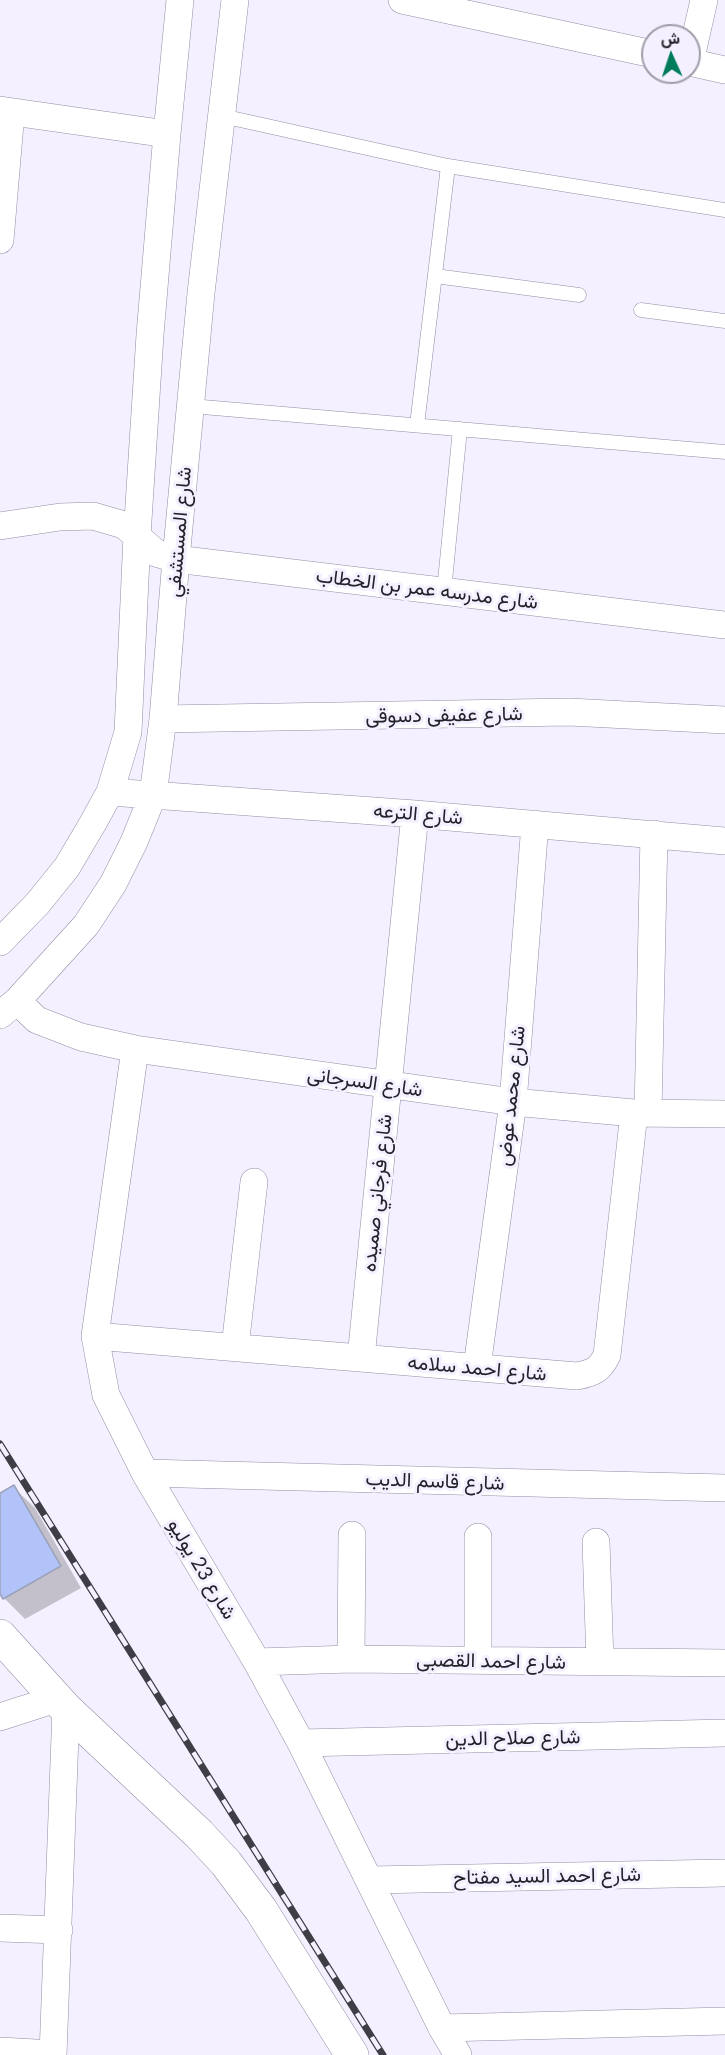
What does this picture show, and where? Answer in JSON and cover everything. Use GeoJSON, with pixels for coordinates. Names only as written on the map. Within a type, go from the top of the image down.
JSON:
{"type":"FeatureCollection","features":[{"type":"Feature","properties":{"kind":"street","name":"شارع المستشفي"},"geometry":{"type":"LineString","coordinates":[[0,942],[38,903],[67,867],[110,792],[128,732],[137,536],[150,335],[180,0]]}},
{"type":"Feature","properties":{"kind":"street","name":"شارع المستشفي"},"geometry":{"type":"LineString","coordinates":[[9,1008],[86,925],[113,884],[134,842],[153,795],[163,719],[201,293],[235,0]]}},
{"type":"Feature","properties":{"kind":"street"},"geometry":{"type":"LineString","coordinates":[[402,0],[466,7],[641,51]]}},
{"type":"Feature","properties":{"kind":"street"},"geometry":{"type":"LineString","coordinates":[[699,24],[704,0]]}},
{"type":"Feature","properties":{"kind":"street"},"geometry":{"type":"LineString","coordinates":[[701,64],[725,69]]}},
{"type":"Feature","properties":{"kind":"street"},"geometry":{"type":"LineString","coordinates":[[0,240],[5,111],[167,134]]}},
{"type":"Feature","properties":{"kind":"street","name":"شارع مدرسه عمر بن الخطاب"},"geometry":{"type":"LineString","coordinates":[[0,526],[60,517],[93,516],[124,525],[156,553],[176,560],[725,625]]}},
{"type":"Feature","properties":{"kind":"street","name":"شارع عفيفى دسوقى"},"geometry":{"type":"LineString","coordinates":[[163,719],[569,712],[725,720]]}},
{"type":"Feature","properties":{"kind":"street","name":"شارع الترعه"},"geometry":{"type":"LineString","coordinates":[[110,792],[415,814],[725,841]]}},
{"type":"Feature","properties":{"kind":"street","name":"شارع فرجاني صميده"},"geometry":{"type":"LineString","coordinates":[[360,1358],[415,814]]}},
{"type":"Feature","properties":{"kind":"street","name":"شارع محمد عوض"},"geometry":{"type":"LineString","coordinates":[[477,1367],[513,1102],[535,824]]}},
{"type":"Feature","properties":{"kind":"street"},"geometry":{"type":"LineString","coordinates":[[641,1113],[654,834]]}},
{"type":"Feature","properties":{"kind":"street","name":"شارع السرجانى"},"geometry":{"type":"LineString","coordinates":[[9,1008],[81,1037],[135,1049],[513,1102],[641,1113],[725,1114]]}},
{"type":"Feature","properties":{"kind":"street","name":"شارع 23 يوليو"},"geometry":{"type":"LineString","coordinates":[[135,1049],[95,1336],[105,1395],[145,1473],[257,1662],[301,1743],[442,2028],[458,2055]]}},
{"type":"Feature","properties":{"kind":"street","name":"شارع احمد سلامه"},"geometry":{"type":"LineString","coordinates":[[95,1336],[577,1376],[591,1374],[601,1368],[607,1355],[641,1113]]}},
{"type":"Feature","properties":{"kind":"street"},"geometry":{"type":"LineString","coordinates":[[236,1347],[254,1182]]}},
{"type":"Feature","properties":{"kind":"street","name":"شارع قاسم الديب"},"geometry":{"type":"LineString","coordinates":[[145,1473],[725,1488]]}},
{"type":"Feature","properties":{"kind":"street"},"geometry":{"type":"LineString","coordinates":[[351,1659],[352,1535]]}},
{"type":"Feature","properties":{"kind":"street"},"geometry":{"type":"LineString","coordinates":[[477,1537],[478,1660]]}},
{"type":"Feature","properties":{"kind":"street"},"geometry":{"type":"LineString","coordinates":[[597,1542],[600,1662]]}},
{"type":"Feature","properties":{"kind":"street"},"geometry":{"type":"LineString","coordinates":[[0,1636],[61,1704],[199,1834],[226,1863],[261,1910],[352,2055]]}},
{"type":"Feature","properties":{"kind":"street","name":"شارع احمد القصبى"},"geometry":{"type":"LineString","coordinates":[[257,1662],[351,1659],[725,1663]]}},
{"type":"Feature","properties":{"kind":"street"},"geometry":{"type":"LineString","coordinates":[[0,1717],[61,1704]]}},
{"type":"Feature","properties":{"kind":"street"},"geometry":{"type":"LineString","coordinates":[[0,2051],[53,2054],[59,1930],[61,1704]]}},
{"type":"Feature","properties":{"kind":"street","name":"شارع صلاح الدين"},"geometry":{"type":"LineString","coordinates":[[301,1743],[725,1733]]}},
{"type":"Feature","properties":{"kind":"street","name":"شارع احمد السيد مفتاح"},"geometry":{"type":"LineString","coordinates":[[370,1880],[725,1872]]}},
{"type":"Feature","properties":{"kind":"street"},"geometry":{"type":"LineString","coordinates":[[0,1928],[59,1930]]}},
{"type":"Feature","properties":{"kind":"street"},"geometry":{"type":"LineString","coordinates":[[442,2028],[725,2021]]}},
{"type":"Feature","properties":{"kind":"lane"},"geometry":{"type":"LineString","coordinates":[[222,116],[448,166],[725,210]]}},
{"type":"Feature","properties":{"kind":"lane"},"geometry":{"type":"LineString","coordinates":[[417,426],[448,166]]}},
{"type":"Feature","properties":{"kind":"lane"},"geometry":{"type":"LineString","coordinates":[[435,276],[579,295]]}},
{"type":"Feature","properties":{"kind":"lane"},"geometry":{"type":"LineString","coordinates":[[641,310],[725,321]]}},
{"type":"Feature","properties":{"kind":"lane"},"geometry":{"type":"LineString","coordinates":[[191,406],[725,452]]}},
{"type":"Feature","properties":{"kind":"lane"},"geometry":{"type":"LineString","coordinates":[[444,591],[460,429]]}},
{"type":"Feature","properties":{"kind":"building"},"geometry":{"type":"Polygon","coordinates":[[[14,1485],[61,1566],[3,1599],[0,1594],[0,1493],[14,1485]]]}},
{"type":"Feature","properties":{"kind":"railway"},"geometry":{"type":"LineString","coordinates":[[0,1444],[383,2055]]}}]}
